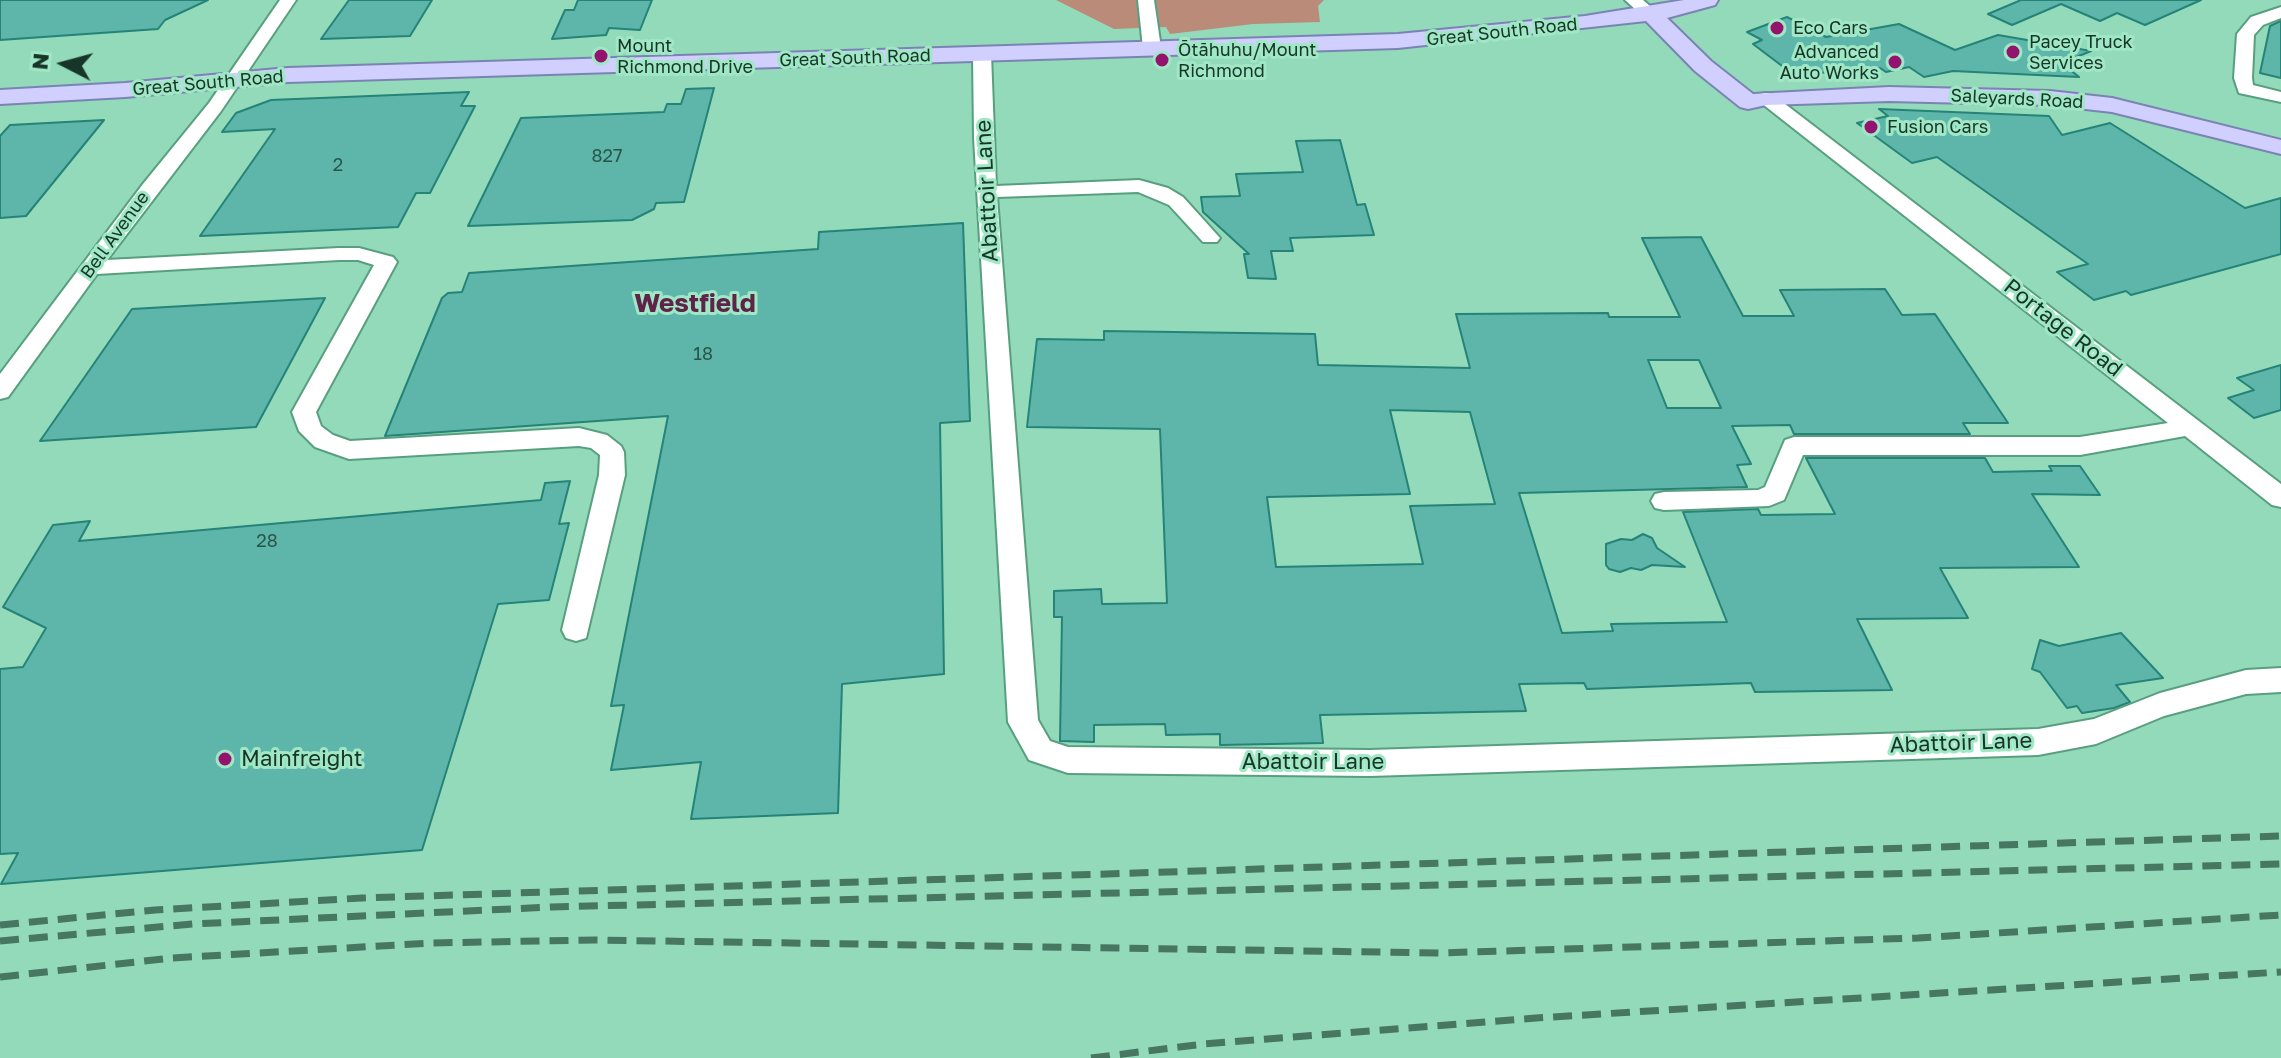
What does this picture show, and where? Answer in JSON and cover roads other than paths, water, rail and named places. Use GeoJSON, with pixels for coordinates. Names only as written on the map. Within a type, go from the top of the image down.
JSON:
{"type":"FeatureCollection","features":[{"type":"Feature","properties":{"kind":"main road","name":"Great South Road"},"geometry":{"type":"LineString","coordinates":[[0,97],[288,75],[1398,41],[1585,23],[1642,7],[1707,0]]}},
{"type":"Feature","properties":{"kind":"main road","name":"Portage Road"},"geometry":{"type":"LineString","coordinates":[[1642,7],[1757,100]]}},
{"type":"Feature","properties":{"kind":"main road"},"geometry":{"type":"LineString","coordinates":[[1585,23],[1625,30],[1765,86],[1816,96]]}},
{"type":"Feature","properties":{"kind":"main road","name":"Saleyards Road"},"geometry":{"type":"LineString","coordinates":[[1757,100],[1816,96],[1942,95],[2071,100],[2112,105],[2281,147]]}},
{"type":"Feature","properties":{"kind":"street"},"geometry":{"type":"LineString","coordinates":[[233,81],[288,0]]}},
{"type":"Feature","properties":{"kind":"street"},"geometry":{"type":"LineString","coordinates":[[1146,0],[1152,48]]}},
{"type":"Feature","properties":{"kind":"street"},"geometry":{"type":"LineString","coordinates":[[2281,12],[2257,21],[2246,34],[2243,78],[2245,89],[2281,97]]}},
{"type":"Feature","properties":{"kind":"street","name":"Abattoir Lane"},"geometry":{"type":"LineString","coordinates":[[982,54],[987,192],[1023,722],[1040,751],[1068,760],[1370,763],[2038,742],[2096,731],[2160,705],[2246,682],[2281,680]]}},
{"type":"Feature","properties":{"kind":"street","name":"Bell Avenue"},"geometry":{"type":"LineString","coordinates":[[0,391],[233,81]]}},
{"type":"Feature","properties":{"kind":"street","name":"Portage Road"},"geometry":{"type":"LineString","coordinates":[[1757,100],[1846,159],[2281,498]]}},
{"type":"Feature","properties":{"kind":"street"},"geometry":{"type":"LineString","coordinates":[[987,192],[1139,186],[1161,192],[1176,201],[1210,238]]}},
{"type":"Feature","properties":{"kind":"street"},"geometry":{"type":"LineString","coordinates":[[90,268],[339,254],[359,254],[386,262],[304,412],[311,431],[324,441],[349,450],[579,437],[598,441],[605,446],[612,452],[612,475],[576,630]]}},
{"type":"Feature","properties":{"kind":"street"},"geometry":{"type":"LineString","coordinates":[[1664,501],[1760,499],[1775,493],[1794,446],[2080,446],[2191,427]]}},
{"type":"Feature","properties":{"kind":"railway"},"geometry":{"type":"LineString","coordinates":[[0,925],[155,910],[362,898],[2281,836]]}},
{"type":"Feature","properties":{"kind":"railway"},"geometry":{"type":"LineString","coordinates":[[0,941],[193,924],[552,907],[2281,864]]}},
{"type":"Feature","properties":{"kind":"railway"},"geometry":{"type":"LineString","coordinates":[[0,977],[172,958],[432,943],[595,940],[1439,953],[1918,938],[2281,915]]}},
{"type":"Feature","properties":{"kind":"railway"},"geometry":{"type":"LineString","coordinates":[[1091,1058],[1204,1044],[1536,1018],[2281,972]]}},
{"type":"Feature","properties":{"kind":"place","name":"Eco Cars"},"geometry":{"type":"Point","coordinates":[1777,28]}},
{"type":"Feature","properties":{"kind":"place","name":"Pacey Truck Services"},"geometry":{"type":"Point","coordinates":[2013,52]}},
{"type":"Feature","properties":{"kind":"place","name":"Mount Richmond Drive"},"geometry":{"type":"Point","coordinates":[601,56]}},
{"type":"Feature","properties":{"kind":"place","name":"Ōtāhuhu/Mount Richmond"},"geometry":{"type":"Point","coordinates":[1162,60]}},
{"type":"Feature","properties":{"kind":"place","name":"Advanced Auto Works"},"geometry":{"type":"Point","coordinates":[1895,62]}},
{"type":"Feature","properties":{"kind":"place","name":"Fusion Cars"},"geometry":{"type":"Point","coordinates":[1871,127]}},
{"type":"Feature","properties":{"kind":"place","name":"Mainfreight"},"geometry":{"type":"Point","coordinates":[225,759]}},
{"type":"Feature","properties":{"kind":"district","name":"Westfield"},"geometry":{"type":"Point","coordinates":[695,304]}}]}
